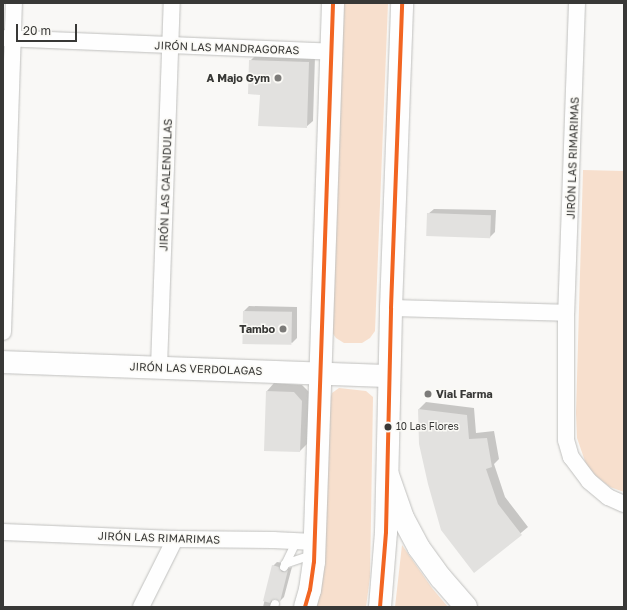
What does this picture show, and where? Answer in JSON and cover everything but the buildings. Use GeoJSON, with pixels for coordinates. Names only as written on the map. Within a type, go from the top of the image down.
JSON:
{"type":"FeatureCollection","features":[{"type":"Feature","properties":{"kind":"main road"},"geometry":{"type":"LineString","coordinates":[[305,607],[310,590],[308,546],[320,374],[333,3]]}},
{"type":"Feature","properties":{"kind":"main road"},"geometry":{"type":"LineString","coordinates":[[380,607],[386,532],[391,308],[402,3]]}},
{"type":"Feature","properties":{"kind":"main road","name":"JIRÓN LAS VERDOLAGAS"},"geometry":{"type":"LineString","coordinates":[[3,362],[389,376]]}},
{"type":"Feature","properties":{"kind":"main road"},"geometry":{"type":"LineString","coordinates":[[387,474],[403,518],[419,548],[441,578],[466,607]]}},
{"type":"Feature","properties":{"kind":"street"},"geometry":{"type":"LineString","coordinates":[[3,332],[7,39],[14,3]]}},
{"type":"Feature","properties":{"kind":"street","name":"JIRÓN LAS CALENDULAS"},"geometry":{"type":"LineString","coordinates":[[159,367],[172,3]]}},
{"type":"Feature","properties":{"kind":"street","name":"JIRÓN LAS RIMARIMAS"},"geometry":{"type":"LineString","coordinates":[[577,3],[566,313],[566,440],[571,457],[589,481],[608,497],[624,504]]}},
{"type":"Feature","properties":{"kind":"street","name":"JIRÓN LAS MANDRAGORAS"},"geometry":{"type":"LineString","coordinates":[[7,39],[331,52]]}},
{"type":"Feature","properties":{"kind":"street"},"geometry":{"type":"LineString","coordinates":[[391,308],[566,313]]}},
{"type":"Feature","properties":{"kind":"street","name":"JIRÓN LAS RIMARIMAS"},"geometry":{"type":"LineString","coordinates":[[3,532],[175,539],[273,540],[308,546]]}},
{"type":"Feature","properties":{"kind":"street"},"geometry":{"type":"LineString","coordinates":[[141,607],[175,539]]}},
{"type":"Feature","properties":{"kind":"lane"},"geometry":{"type":"LineString","coordinates":[[308,546],[284,566],[308,546]]}},
{"type":"Feature","properties":{"kind":"shaded area"},"geometry":{"type":"Polygon","coordinates":[[[344,3],[388,3],[375,331],[370,338],[362,343],[344,343],[336,338],[331,331],[344,3]]]}},
{"type":"Feature","properties":{"kind":"shaded area"},"geometry":{"type":"Polygon","coordinates":[[[583,170],[624,171],[624,492],[610,487],[596,476],[586,464],[577,438],[576,413],[583,170]]]}},
{"type":"Feature","properties":{"kind":"shaded area"},"geometry":{"type":"Polygon","coordinates":[[[339,388],[366,391],[373,397],[370,577],[366,607],[316,607],[329,402],[332,393],[339,388]]]}},
{"type":"Feature","properties":{"kind":"shaded area"},"geometry":{"type":"Polygon","coordinates":[[[402,545],[432,588],[448,607],[395,607],[402,545]]]}},
{"type":"Feature","properties":{"kind":"transit line"},"geometry":{"type":"LineString","coordinates":[[305,607],[310,590],[314,562],[333,3]]}},
{"type":"Feature","properties":{"kind":"transit line"},"geometry":{"type":"LineString","coordinates":[[380,607],[386,532],[391,308],[402,3]]}},
{"type":"Feature","properties":{"kind":"place","name":"A Majo Gym"},"geometry":{"type":"Point","coordinates":[278,78]}},
{"type":"Feature","properties":{"kind":"place","name":"Tambo"},"geometry":{"type":"Point","coordinates":[283,329]}},
{"type":"Feature","properties":{"kind":"place","name":"Vial Farma"},"geometry":{"type":"Point","coordinates":[428,394]}},
{"type":"Feature","properties":{"kind":"place","name":"10 Las Flores"},"geometry":{"type":"Point","coordinates":[388,427]}}]}
